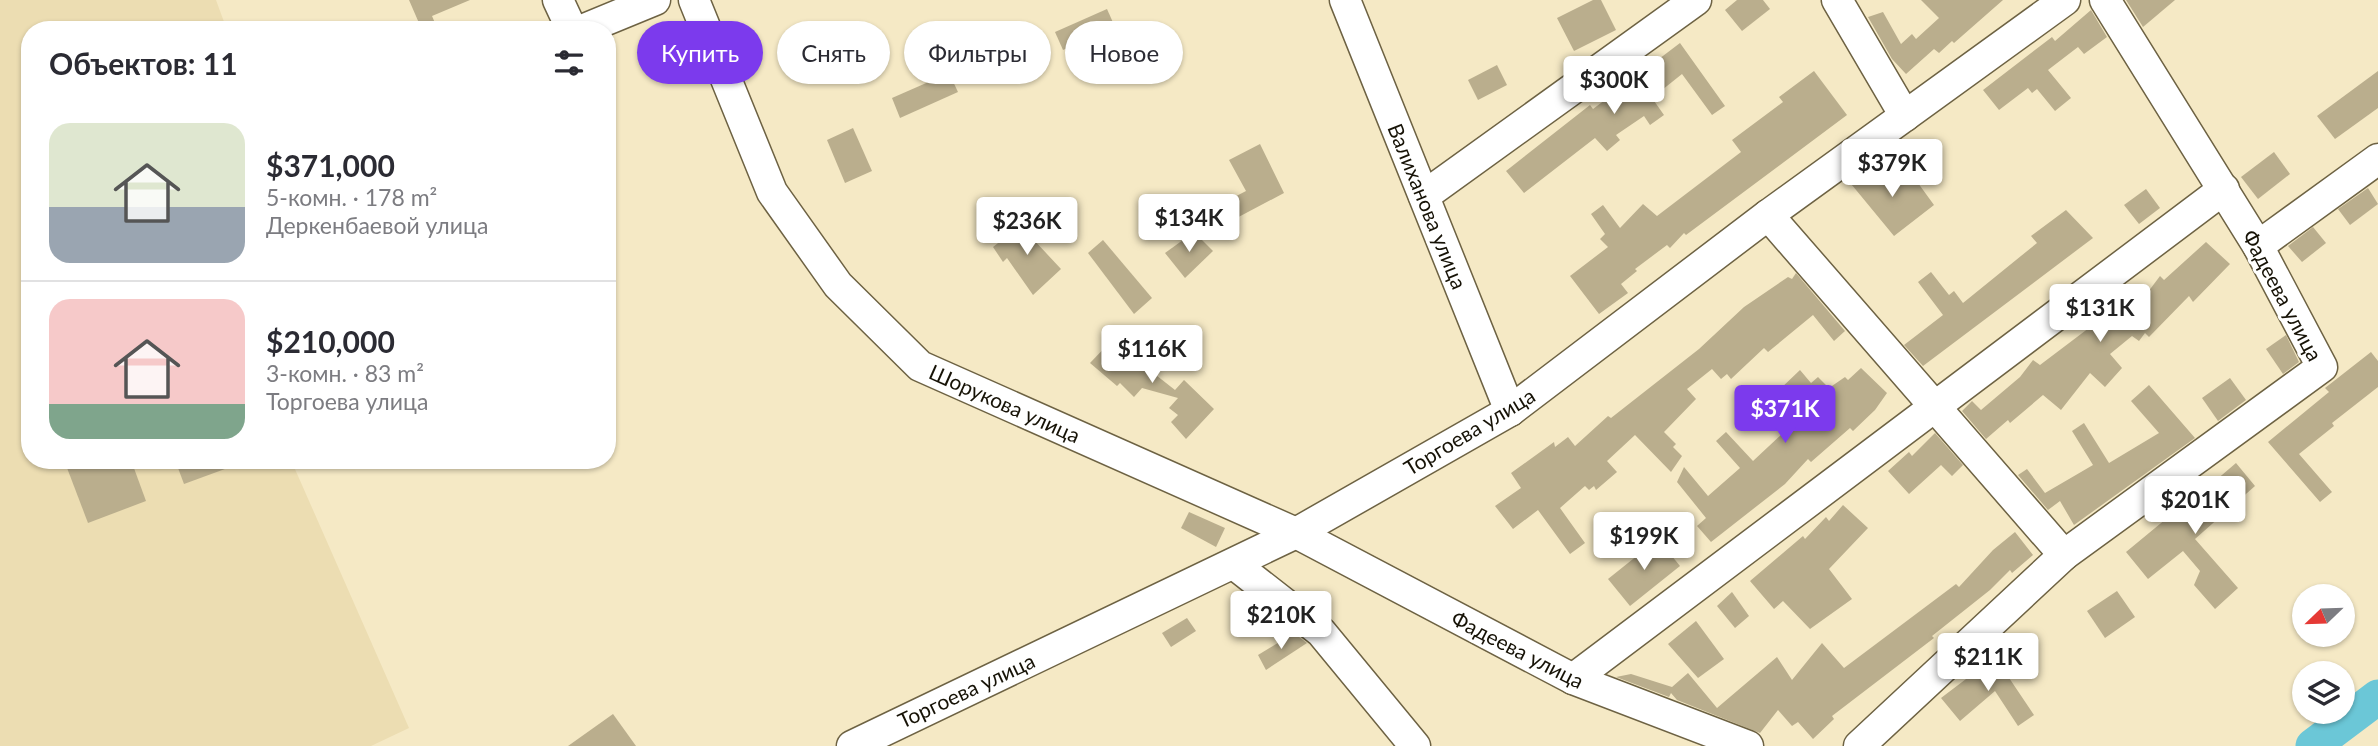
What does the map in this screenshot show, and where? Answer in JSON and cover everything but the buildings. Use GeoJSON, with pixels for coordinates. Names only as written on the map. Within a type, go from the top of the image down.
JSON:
{"type":"FeatureCollection","features":[{"type":"Feature","properties":{"kind":"street"},"geometry":{"type":"LineString","coordinates":[[558,0],[568,21]]}},
{"type":"Feature","properties":{"kind":"street"},"geometry":{"type":"LineString","coordinates":[[604,21],[654,0]]}},
{"type":"Feature","properties":{"kind":"street","name":"Шорукова улица"},"geometry":{"type":"LineString","coordinates":[[694,0],[772,192],[838,285],[920,366],[1296,533]]}},
{"type":"Feature","properties":{"kind":"street","name":"Валиханова улица"},"geometry":{"type":"LineString","coordinates":[[1345,0],[1510,411]]}},
{"type":"Feature","properties":{"kind":"street"},"geometry":{"type":"LineString","coordinates":[[1424,196],[1696,0]]}},
{"type":"Feature","properties":{"kind":"street"},"geometry":{"type":"LineString","coordinates":[[1837,0],[1905,116]]}},
{"type":"Feature","properties":{"kind":"street","name":"Торгоева улица"},"geometry":{"type":"LineString","coordinates":[[862,743],[1296,533],[1510,411],[1768,215],[2065,0]]}},
{"type":"Feature","properties":{"kind":"street","name":"Фадеева улица"},"geometry":{"type":"LineString","coordinates":[[1859,746],[2064,555],[2322,368],[2258,246],[2105,0]]}},
{"type":"Feature","properties":{"kind":"street"},"geometry":{"type":"LineString","coordinates":[[2258,246],[2378,159]]}},
{"type":"Feature","properties":{"kind":"street"},"geometry":{"type":"LineString","coordinates":[[1573,679],[2224,189]]}},
{"type":"Feature","properties":{"kind":"street"},"geometry":{"type":"LineString","coordinates":[[1768,215],[1934,409],[2064,555]]}},
{"type":"Feature","properties":{"kind":"street","name":"Фадеева улица"},"geometry":{"type":"LineString","coordinates":[[1296,533],[1573,679],[1748,746]]}},
{"type":"Feature","properties":{"kind":"street"},"geometry":{"type":"LineString","coordinates":[[1234,564],[1321,632],[1415,746]]}},
{"type":"Feature","properties":{"kind":"shaded area"},"geometry":{"type":"Polygon","coordinates":[[[0,0],[216,0],[224,21],[21,21],[21,469],[295,469],[409,728],[371,746],[0,746],[0,0]]]}},
{"type":"Feature","properties":{"kind":"waterway"},"geometry":{"type":"LineString","coordinates":[[2313,746],[2378,697]]}}]}
